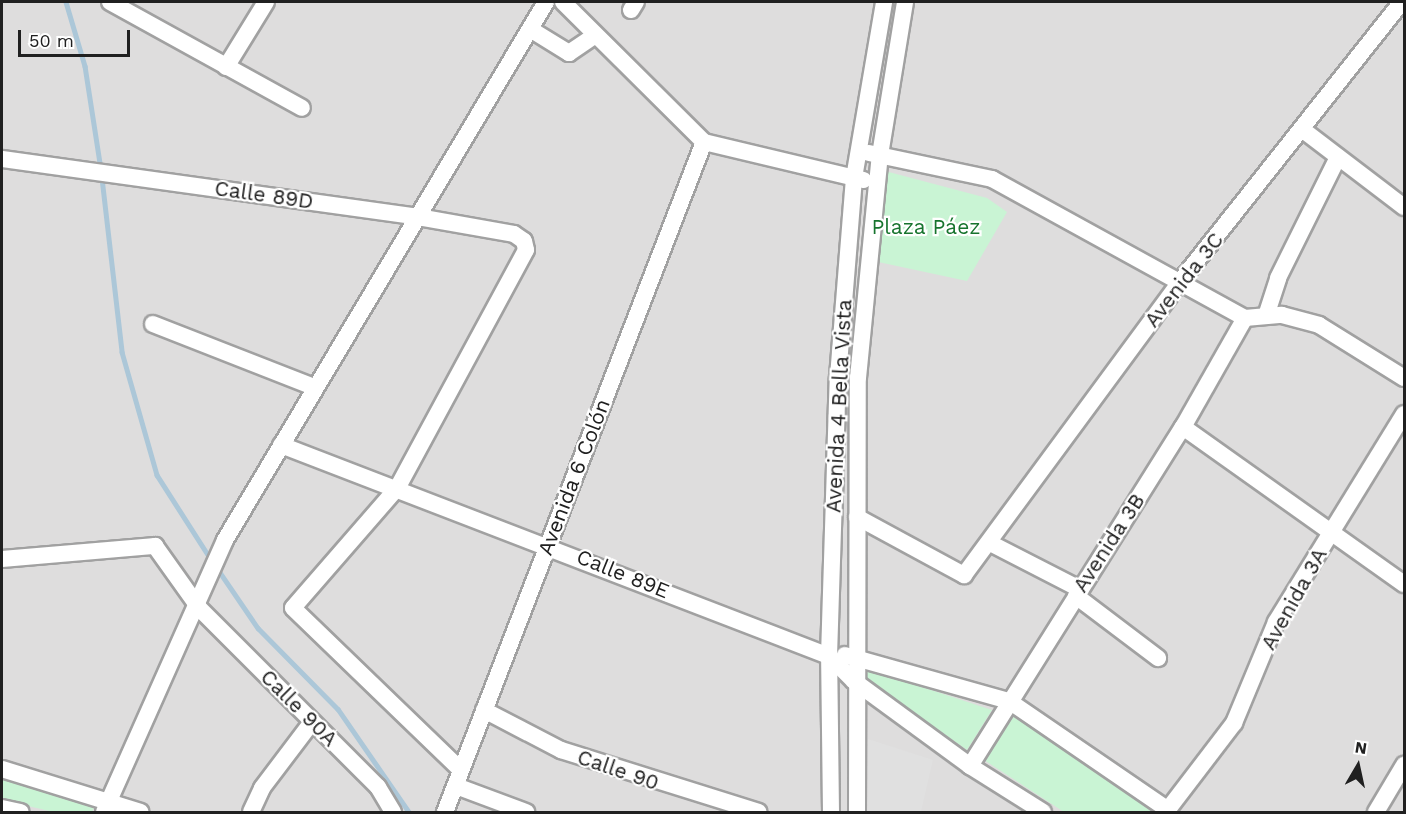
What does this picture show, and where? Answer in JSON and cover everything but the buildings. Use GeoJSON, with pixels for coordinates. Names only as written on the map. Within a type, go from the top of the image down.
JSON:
{"type":"FeatureCollection","features":[{"type":"Feature","properties":{"kind":"street"},"geometry":{"type":"LineString","coordinates":[[110,2],[302,108]]}},
{"type":"Feature","properties":{"kind":"street"},"geometry":{"type":"LineString","coordinates":[[226,67],[266,2]]}},
{"type":"Feature","properties":{"kind":"street"},"geometry":{"type":"LineString","coordinates":[[106,806],[199,608],[225,540],[314,387],[546,2]]}},
{"type":"Feature","properties":{"kind":"street"},"geometry":{"type":"LineString","coordinates":[[563,2],[594,36],[704,142],[876,182]]}},
{"type":"Feature","properties":{"kind":"street","name":"Avenida 4 Bella Vista"},"geometry":{"type":"LineString","coordinates":[[831,813],[829,656],[838,377],[854,178],[884,2]]}},
{"type":"Feature","properties":{"kind":"street","name":"Avenida 4 Bella Vista"},"geometry":{"type":"LineString","coordinates":[[856,813],[854,681],[858,378],[876,182],[904,2]]}},
{"type":"Feature","properties":{"kind":"street","name":"Avenida 3C"},"geometry":{"type":"LineString","coordinates":[[856,518],[964,575],[971,561],[990,543],[1179,283],[1303,130],[1402,2]]}},
{"type":"Feature","properties":{"kind":"street"},"geometry":{"type":"LineString","coordinates":[[530,29],[569,53],[594,36]]}},
{"type":"Feature","properties":{"kind":"street"},"geometry":{"type":"LineString","coordinates":[[1303,130],[1404,207]]}},
{"type":"Feature","properties":{"kind":"street","name":"Avenida 6 Colón"},"geometry":{"type":"LineString","coordinates":[[445,813],[704,142]]}},
{"type":"Feature","properties":{"kind":"street"},"geometry":{"type":"LineString","coordinates":[[859,151],[992,179],[1245,318],[1266,316],[1319,325],[1404,378]]}},
{"type":"Feature","properties":{"kind":"street"},"geometry":{"type":"LineString","coordinates":[[1266,316],[1278,278],[1338,157]]}},
{"type":"Feature","properties":{"kind":"street","name":"Calle 89D"},"geometry":{"type":"LineString","coordinates":[[2,159],[418,217],[514,234],[524,241],[526,250],[398,487]]}},
{"type":"Feature","properties":{"kind":"street","name":"Avenida 3B"},"geometry":{"type":"LineString","coordinates":[[969,766],[1183,427],[1245,318]]}},
{"type":"Feature","properties":{"kind":"street"},"geometry":{"type":"LineString","coordinates":[[153,324],[314,387]]}},
{"type":"Feature","properties":{"kind":"street","name":"Avenida 3A"},"geometry":{"type":"LineString","coordinates":[[1167,811],[1234,723],[1276,622],[1404,414]]}},
{"type":"Feature","properties":{"kind":"street"},"geometry":{"type":"LineString","coordinates":[[1183,427],[1404,584]]}},
{"type":"Feature","properties":{"kind":"street","name":"Calle 89E"},"geometry":{"type":"LineString","coordinates":[[280,445],[398,487],[829,656]]}},
{"type":"Feature","properties":{"kind":"street"},"geometry":{"type":"LineString","coordinates":[[398,487],[293,608],[458,778],[526,813]]}},
{"type":"Feature","properties":{"kind":"street"},"geometry":{"type":"LineString","coordinates":[[990,543],[1078,593],[1158,658]]}},
{"type":"Feature","properties":{"kind":"street","name":"Calle 90A"},"geometry":{"type":"LineString","coordinates":[[2,559],[155,546],[199,608],[378,787],[393,813]]}},
{"type":"Feature","properties":{"kind":"street"},"geometry":{"type":"LineString","coordinates":[[829,656],[855,654],[1009,701],[1167,811]]}},
{"type":"Feature","properties":{"kind":"street"},"geometry":{"type":"LineString","coordinates":[[829,656],[854,681],[969,766],[1043,813]]}},
{"type":"Feature","properties":{"kind":"street","name":"Calle 90"},"geometry":{"type":"LineString","coordinates":[[484,710],[561,750],[706,807],[759,813]]}},
{"type":"Feature","properties":{"kind":"street"},"geometry":{"type":"LineString","coordinates":[[251,813],[262,788],[312,722]]}},
{"type":"Feature","properties":{"kind":"street"},"geometry":{"type":"LineString","coordinates":[[1376,813],[1404,765]]}},
{"type":"Feature","properties":{"kind":"street"},"geometry":{"type":"LineString","coordinates":[[2,769],[106,806],[141,813]]}},
{"type":"Feature","properties":{"kind":"street"},"geometry":{"type":"LineString","coordinates":[[2,808],[21,813]]}},
{"type":"Feature","properties":{"kind":"shaded area"},"geometry":{"type":"Polygon","coordinates":[[[2,2],[1404,2],[1404,812],[2,812],[2,2]]]}},
{"type":"Feature","properties":{"kind":"shaded area"},"geometry":{"type":"Polygon","coordinates":[[[868,739],[933,760],[921,812],[868,812],[868,739]]]}},
{"type":"Feature","properties":{"kind":"green space","name":"Plaza Páez"},"geometry":{"type":"Polygon","coordinates":[[[885,171],[987,198],[1007,212],[967,281],[869,260],[885,171]]]}},
{"type":"Feature","properties":{"kind":"green space"},"geometry":{"type":"Polygon","coordinates":[[[867,669],[992,710],[967,750],[862,677],[867,669]]]}},
{"type":"Feature","properties":{"kind":"green space"},"geometry":{"type":"Polygon","coordinates":[[[1014,716],[1155,812],[1064,812],[984,760],[1014,716]]]}},
{"type":"Feature","properties":{"kind":"green space"},"geometry":{"type":"Polygon","coordinates":[[[2,777],[96,803],[92,812],[54,812],[2,800],[2,777]]]}},
{"type":"Feature","properties":{"kind":"waterway"},"geometry":{"type":"LineString","coordinates":[[66,2],[85,66],[101,169]]}},
{"type":"Feature","properties":{"kind":"waterway"},"geometry":{"type":"LineString","coordinates":[[102,178],[122,352],[157,475],[212,561]]}},
{"type":"Feature","properties":{"kind":"waterway"},"geometry":{"type":"LineString","coordinates":[[217,568],[258,628],[338,709],[409,812]]}}]}
